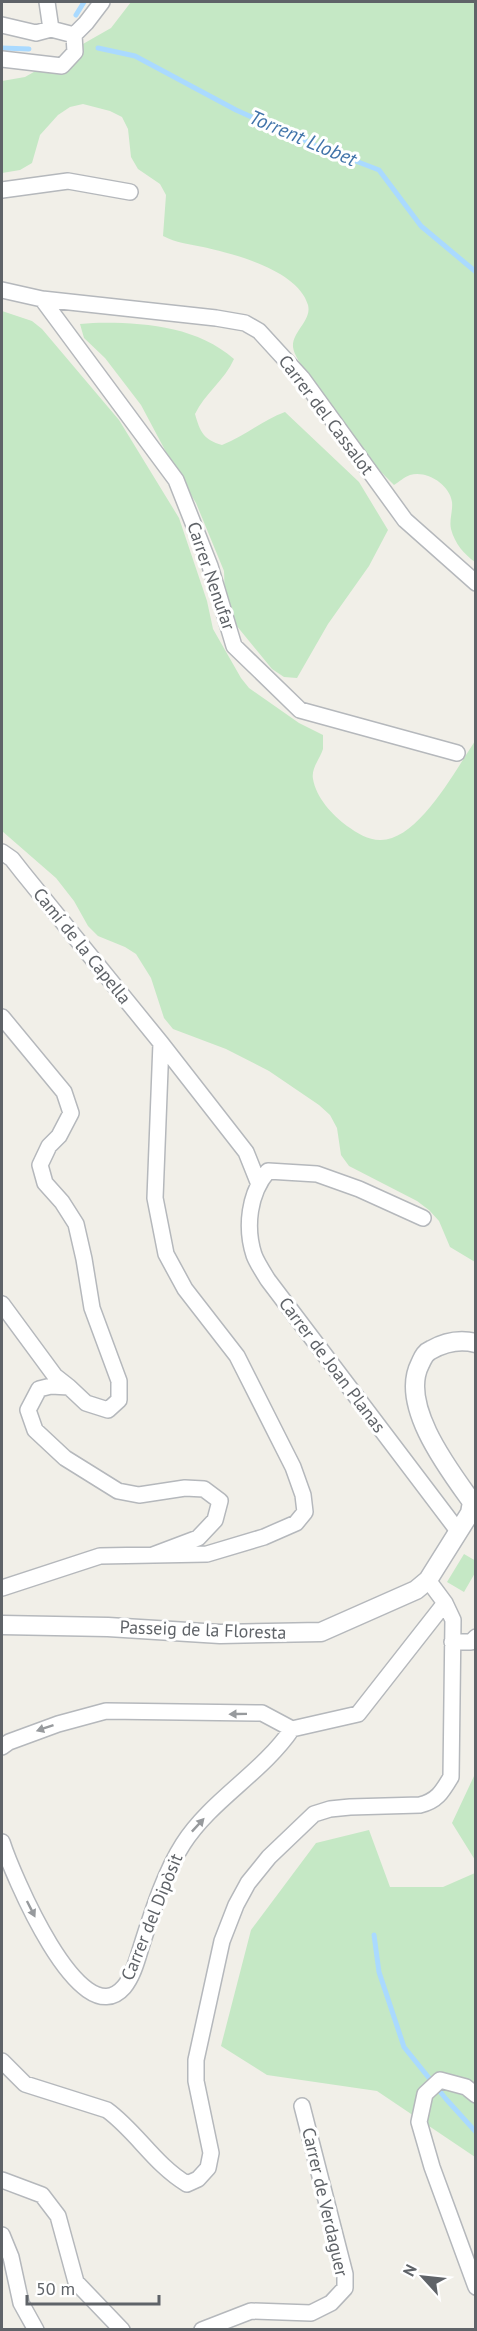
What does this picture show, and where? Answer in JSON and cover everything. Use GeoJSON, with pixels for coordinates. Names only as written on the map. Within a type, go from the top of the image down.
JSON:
{"type":"FeatureCollection","features":[{"type":"Feature","properties":{"kind":"street"},"geometry":{"type":"LineString","coordinates":[[47,2],[51,29]]}},
{"type":"Feature","properties":{"kind":"street"},"geometry":{"type":"LineString","coordinates":[[2,59],[62,66],[75,52],[74,35],[102,2]]}},
{"type":"Feature","properties":{"kind":"street"},"geometry":{"type":"LineString","coordinates":[[2,25],[36,33],[51,29],[74,35]]}},
{"type":"Feature","properties":{"kind":"street"},"geometry":{"type":"LineString","coordinates":[[2,190],[68,181],[130,192]]}},
{"type":"Feature","properties":{"kind":"street","name":"Carrer del Cassalot"},"geometry":{"type":"LineString","coordinates":[[2,290],[42,299],[216,318],[245,323],[259,331],[302,378],[405,520],[476,583]]}},
{"type":"Feature","properties":{"kind":"street","name":"Carrer Nenufar"},"geometry":{"type":"LineString","coordinates":[[42,299],[176,480],[210,566],[234,646],[300,710],[457,753]]}},
{"type":"Feature","properties":{"kind":"street","name":"Camí de la Capella"},"geometry":{"type":"LineString","coordinates":[[2,852],[12,859],[246,1152],[258,1182]]}},
{"type":"Feature","properties":{"kind":"street"},"geometry":{"type":"LineString","coordinates":[[2,1017],[64,1092],[71,1113],[40,1164],[45,1183],[62,1202],[76,1224],[92,1308],[119,1382],[119,1400],[108,1410],[86,1403],[55,1376],[2,1304]]}},
{"type":"Feature","properties":{"kind":"street"},"geometry":{"type":"LineString","coordinates":[[2,1588],[100,1556],[207,1554],[264,1538],[296,1523],[305,1512],[303,1495],[292,1467],[237,1356],[185,1289],[166,1254],[155,1198],[161,1043]]}},
{"type":"Feature","properties":{"kind":"street"},"geometry":{"type":"LineString","coordinates":[[258,1182],[268,1171],[317,1174],[359,1189],[423,1218]]}},
{"type":"Feature","properties":{"kind":"street","name":"Carrer de Joan Planas"},"geometry":{"type":"LineString","coordinates":[[258,1182],[250,1216],[254,1257],[268,1280],[458,1532]]}},
{"type":"Feature","properties":{"kind":"street"},"geometry":{"type":"LineString","coordinates":[[2,2061],[25,2084],[107,2110],[156,2161],[187,2184],[198,2179],[208,2168],[211,2153],[196,2081],[196,2060],[222,1941],[236,1905],[248,1883],[269,1857],[314,1814],[330,1809],[420,1805],[433,1802],[451,1777],[453,1620],[445,1603],[428,1580],[458,1532],[473,1514],[472,1502],[442,1461],[418,1407],[414,1386],[416,1371],[426,1352],[442,1343],[466,1341],[476,1343]]}},
{"type":"Feature","properties":{"kind":"street"},"geometry":{"type":"LineString","coordinates":[[69,1387],[51,1386],[39,1389],[28,1410],[35,1430],[65,1458],[118,1491],[139,1495],[185,1488],[204,1489],[220,1501],[215,1520],[198,1538],[153,1555]]}},
{"type":"Feature","properties":{"kind":"street","name":"Passeig de la Floresta"},"geometry":{"type":"LineString","coordinates":[[2,1625],[108,1627],[220,1634],[321,1632],[416,1590],[428,1580]]}},
{"type":"Feature","properties":{"kind":"street"},"geometry":{"type":"LineString","coordinates":[[2,1747],[39,1731],[106,1711],[262,1713],[292,1729],[358,1714],[445,1603]]}},
{"type":"Feature","properties":{"kind":"street"},"geometry":{"type":"LineString","coordinates":[[452,1642],[471,1642],[476,1637]]}},
{"type":"Feature","properties":{"kind":"street","name":"Carrer del Dipòsit"},"geometry":{"type":"LineString","coordinates":[[3,1849],[61,1964],[76,1982],[90,1992],[107,1997],[116,1994],[130,1978],[154,1909],[181,1846],[209,1813],[264,1761],[292,1729]]}},
{"type":"Feature","properties":{"kind":"street"},"geometry":{"type":"LineString","coordinates":[[476,2095],[466,2087],[440,2080],[425,2094],[419,2122],[432,2167],[476,2287]]}},
{"type":"Feature","properties":{"kind":"street","name":"Carrer de Verdaguer"},"geometry":{"type":"LineString","coordinates":[[202,2330],[251,2311],[311,2313],[331,2303],[345,2288],[345,2274],[302,2106]]}},
{"type":"Feature","properties":{"kind":"street"},"geometry":{"type":"LineString","coordinates":[[2,2181],[42,2195],[58,2216],[76,2282],[122,2330]]}},
{"type":"Feature","properties":{"kind":"street"},"geometry":{"type":"LineString","coordinates":[[2,2235],[11,2257],[21,2302],[36,2330]]}},
{"type":"Feature","properties":{"kind":"green space"},"geometry":{"type":"Polygon","coordinates":[[[131,2],[475,2],[475,562],[460,548],[453,534],[452,502],[447,490],[437,480],[417,474],[408,476],[394,485],[377,468],[305,371],[293,347],[295,336],[307,316],[308,305],[302,293],[292,282],[279,273],[247,259],[178,242],[163,236],[166,195],[160,184],[138,169],[131,157],[128,129],[122,117],[110,111],[83,104],[70,107],[58,115],[40,135],[32,163],[20,170],[2,173],[2,81],[25,77],[111,28],[131,2]]]}},
{"type":"Feature","properties":{"kind":"green space"},"geometry":{"type":"Polygon","coordinates":[[[2,311],[32,321],[42,329],[119,420],[179,518],[207,601],[213,629],[241,678],[249,688],[299,723],[323,735],[323,749],[314,767],[313,779],[321,799],[336,817],[351,829],[367,837],[380,840],[394,837],[408,829],[435,801],[475,741],[475,1262],[450,1247],[439,1221],[429,1210],[417,1201],[349,1166],[341,1155],[337,1128],[330,1115],[319,1105],[269,1071],[226,1049],[173,1029],[164,1018],[151,978],[136,954],[98,936],[88,926],[74,901],[56,878],[2,831],[2,311]]]}},
{"type":"Feature","properties":{"kind":"green space"},"geometry":{"type":"Polygon","coordinates":[[[80,324],[168,328],[203,339],[219,348],[234,359],[226,374],[195,414],[207,438],[222,445],[285,412],[359,482],[388,530],[369,566],[328,624],[297,678],[284,677],[272,669],[236,625],[225,599],[224,571],[196,503],[141,405],[105,358],[84,338],[80,324]]]}},
{"type":"Feature","properties":{"kind":"green space"},"geometry":{"type":"Polygon","coordinates":[[[464,1554],[476,1561],[475,1573],[464,1592],[447,1582],[464,1554]]]}},
{"type":"Feature","properties":{"kind":"green space"},"geometry":{"type":"Polygon","coordinates":[[[475,1774],[475,1860],[452,1823],[475,1774]]]}},
{"type":"Feature","properties":{"kind":"green space"},"geometry":{"type":"Polygon","coordinates":[[[369,1830],[390,1887],[443,1887],[475,1873],[475,2157],[377,2091],[267,2075],[221,2046],[251,1930],[316,1843],[369,1830]]]}},
{"type":"Feature","properties":{"kind":"waterway"},"geometry":{"type":"LineString","coordinates":[[76,15],[84,2]]}},
{"type":"Feature","properties":{"kind":"waterway"},"geometry":{"type":"LineString","coordinates":[[2,48],[29,49]]}},
{"type":"Feature","properties":{"kind":"waterway","name":"Torrent Llobet"},"geometry":{"type":"LineString","coordinates":[[98,48],[135,56],[236,110],[319,147],[379,170],[421,226],[476,272]]}},
{"type":"Feature","properties":{"kind":"waterway"},"geometry":{"type":"LineString","coordinates":[[374,1935],[379,1972],[404,2047],[476,2132]]}}]}
